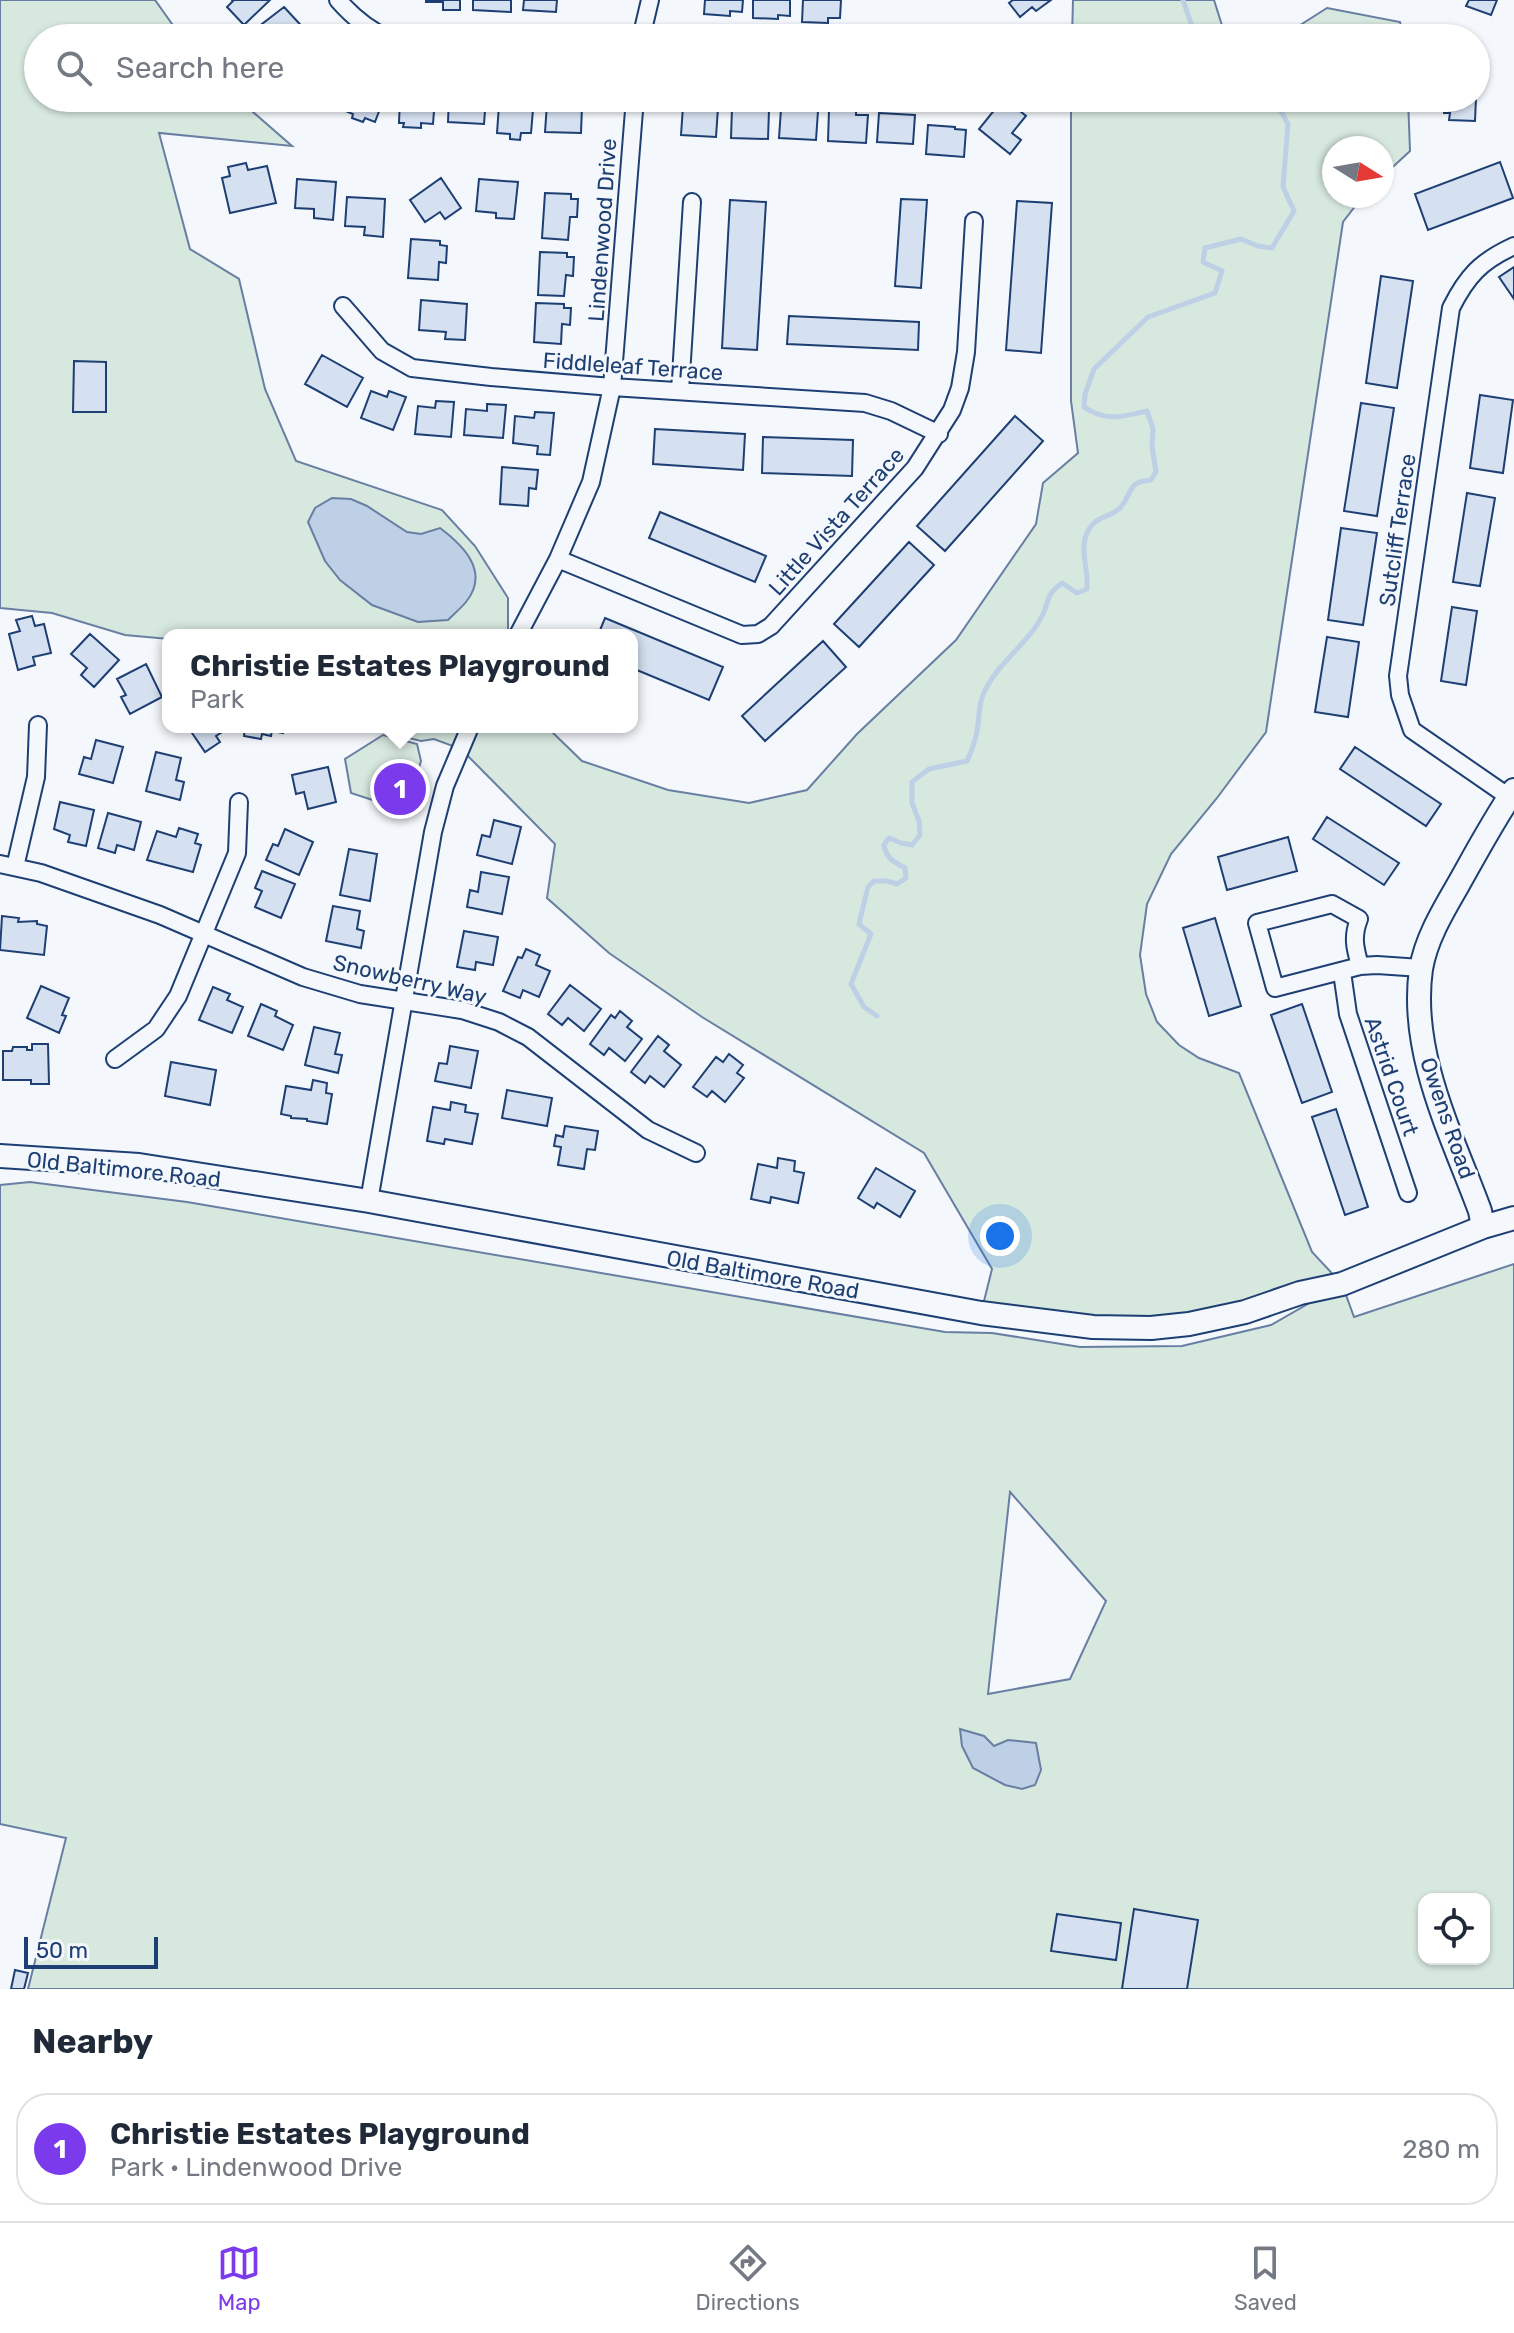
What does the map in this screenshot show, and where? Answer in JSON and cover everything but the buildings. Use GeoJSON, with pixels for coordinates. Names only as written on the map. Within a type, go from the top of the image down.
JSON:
{"type":"FeatureCollection","features":[{"type":"Feature","properties":{"kind":"street"},"geometry":{"type":"LineString","coordinates":[[338,0],[363,24]]}},
{"type":"Feature","properties":{"kind":"street"},"geometry":{"type":"LineString","coordinates":[[644,24],[650,0]]}},
{"type":"Feature","properties":{"kind":"street","name":"Lindenwood Drive"},"geometry":{"type":"LineString","coordinates":[[521,629],[558,559],[591,482],[612,387],[634,112]]}},
{"type":"Feature","properties":{"kind":"street"},"geometry":{"type":"LineString","coordinates":[[680,391],[692,202]]}},
{"type":"Feature","properties":{"kind":"street","name":"Little Vista Terrace"},"geometry":{"type":"LineString","coordinates":[[558,559],[742,635],[758,634],[771,626],[915,468],[939,434],[956,399],[966,352],[974,221]]}},
{"type":"Feature","properties":{"kind":"street","name":"Sutcliff Terrace"},"geometry":{"type":"LineString","coordinates":[[1512,793],[1412,730],[1400,695],[1398,676],[1451,308],[1462,285],[1479,267],[1497,253],[1514,246]]}},
{"type":"Feature","properties":{"kind":"street","name":"Fiddleleaf Terrace"},"geometry":{"type":"LineString","coordinates":[[343,306],[382,351],[412,368],[612,387],[865,403],[891,411],[939,434]]}},
{"type":"Feature","properties":{"kind":"street"},"geometry":{"type":"LineString","coordinates":[[8,866],[36,777],[38,725]]}},
{"type":"Feature","properties":{"kind":"street"},"geometry":{"type":"LineString","coordinates":[[369,1201],[433,832],[445,786],[467,733]]}},
{"type":"Feature","properties":{"kind":"street","name":"Owens Road"},"geometry":{"type":"LineString","coordinates":[[1483,1227],[1424,1051],[1420,1008],[1421,968],[1434,928],[1512,793]]}},
{"type":"Feature","properties":{"kind":"street"},"geometry":{"type":"LineString","coordinates":[[115,1059],[156,1029],[178,996],[237,853],[239,802]]}},
{"type":"Feature","properties":{"kind":"street","name":"Snowberry Way"},"geometry":{"type":"LineString","coordinates":[[8,866],[56,878],[160,915],[303,977],[360,994],[462,1010],[499,1022],[528,1037],[648,1130],[696,1153]]}},
{"type":"Feature","properties":{"kind":"street"},"geometry":{"type":"LineString","coordinates":[[1360,966],[1353,940],[1359,919],[1332,904],[1257,923],[1275,988],[1360,966],[1421,968]]}},
{"type":"Feature","properties":{"kind":"street","name":"Astrid Court"},"geometry":{"type":"LineString","coordinates":[[1342,972],[1348,1014],[1408,1193]]}},
{"type":"Feature","properties":{"kind":"street","name":"Old Baltimore Road"},"geometry":{"type":"LineString","coordinates":[[0,1156],[139,1165],[369,1201],[981,1313],[1093,1327],[1176,1326],[1245,1312],[1300,1293],[1342,1284],[1483,1227],[1514,1218]]}},
{"type":"Feature","properties":{"kind":"shaded area"},"geometry":{"type":"Polygon","coordinates":[[[0,0],[155,0],[172,24],[24,24],[24,112],[253,112],[292,146],[159,133],[190,249],[239,279],[265,389],[296,461],[442,510],[475,546],[508,598],[508,629],[162,629],[162,638],[125,635],[52,613],[0,608],[0,0]]]}},
{"type":"Feature","properties":{"kind":"shaded area"},"geometry":{"type":"Polygon","coordinates":[[[1073,0],[1214,0],[1222,24],[1072,24],[1073,0]]]}},
{"type":"Feature","properties":{"kind":"shaded area"},"geometry":{"type":"Polygon","coordinates":[[[1327,8],[1400,24],[1302,24],[1327,8]]]}},
{"type":"Feature","properties":{"kind":"shaded area"},"geometry":{"type":"Polygon","coordinates":[[[1071,112],[1409,112],[1410,151],[1394,166],[1394,136],[1322,136],[1322,208],[1354,208],[1343,222],[1266,732],[1171,854],[1147,904],[1140,955],[1146,994],[1157,1022],[1179,1045],[1199,1058],[1239,1073],[1312,1252],[1342,1284],[1354,1317],[1514,1264],[1514,1989],[28,1989],[66,1838],[0,1824],[0,1185],[30,1182],[187,1202],[945,1332],[992,1333],[1080,1347],[1182,1346],[1271,1325],[1339,1286],[1189,1324],[981,1313],[992,1269],[924,1153],[702,1017],[609,953],[547,898],[555,844],[461,749],[434,739],[421,741],[398,733],[553,733],[582,761],[668,790],[749,803],[807,790],[857,734],[956,640],[1036,524],[1043,483],[1078,453],[1071,401],[1071,112]],[[1010,1492],[988,1694],[1070,1679],[1106,1601],[1010,1492]]]}},
{"type":"Feature","properties":{"kind":"shaded area"},"geometry":{"type":"Polygon","coordinates":[[[383,735],[417,744],[421,761],[406,811],[351,793],[345,759],[383,735]]]}},
{"type":"Feature","properties":{"kind":"water"},"geometry":{"type":"Polygon","coordinates":[[[332,498],[351,499],[367,506],[407,532],[421,534],[440,528],[465,551],[475,570],[473,591],[466,602],[448,620],[418,622],[372,605],[340,580],[325,561],[308,522],[315,508],[332,498]]]}},
{"type":"Feature","properties":{"kind":"water"},"geometry":{"type":"Polygon","coordinates":[[[960,1729],[984,1736],[994,1746],[1008,1740],[1036,1743],[1041,1770],[1035,1785],[1022,1789],[1005,1785],[973,1768],[962,1746],[960,1729]]]}},
{"type":"Feature","properties":{"kind":"waterway"},"geometry":{"type":"LineString","coordinates":[[1183,0],[1191,24]]}},
{"type":"Feature","properties":{"kind":"waterway"},"geometry":{"type":"LineString","coordinates":[[877,1016],[864,1007],[851,984],[871,934],[859,924],[868,887],[874,881],[897,884],[906,878],[905,868],[894,862],[884,845],[889,838],[912,845],[920,835],[919,821],[912,803],[912,782],[929,769],[967,761],[977,734],[983,695],[996,673],[1037,625],[1051,594],[1062,583],[1077,593],[1087,589],[1084,546],[1088,530],[1121,507],[1134,485],[1151,480],[1156,472],[1153,429],[1147,411],[1107,416],[1084,407],[1094,369],[1148,317],[1215,293],[1222,271],[1203,262],[1205,248],[1241,239],[1272,248],[1294,211],[1283,187],[1288,124],[1282,112]]}},
{"type":"Feature","properties":{"kind":"place","name":"Christie Estates Playground"},"geometry":{"type":"Point","coordinates":[400,789]}}]}
